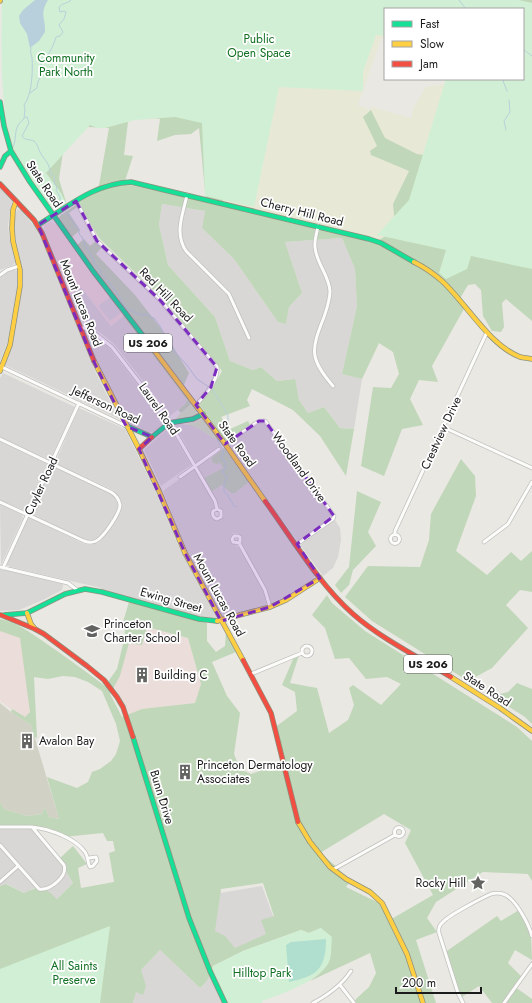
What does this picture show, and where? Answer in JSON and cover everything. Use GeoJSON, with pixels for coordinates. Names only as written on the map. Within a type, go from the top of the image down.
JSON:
{"type":"FeatureCollection","features":[{"type":"Feature","properties":{"kind":"main road","name":"State Road"},"geometry":{"type":"LineString","coordinates":[[0,102],[11,151],[30,182],[93,271],[225,444],[320,578],[343,605],[369,626],[515,718],[532,731]]}},
{"type":"Feature","properties":{"kind":"main road"},"geometry":{"type":"LineString","coordinates":[[0,167],[5,156],[11,151]]}},
{"type":"Feature","properties":{"kind":"main road","name":"Cherry Hill Road"},"geometry":{"type":"LineString","coordinates":[[38,225],[102,186],[123,182],[138,183],[376,241],[421,266],[435,276],[448,287],[487,332],[515,355],[532,359]]}},
{"type":"Feature","properties":{"kind":"main road","name":"Mount Lucas Road"},"geometry":{"type":"LineString","coordinates":[[0,184],[38,225],[93,360],[159,491],[185,554],[251,674],[271,714],[298,822],[312,844],[334,869],[344,878],[374,895],[382,903],[407,954],[423,1003]]}},
{"type":"Feature","properties":{"kind":"main road"},"geometry":{"type":"LineString","coordinates":[[0,368],[8,353],[12,338],[20,286],[19,266],[13,241],[12,228],[13,214],[18,203]]}},
{"type":"Feature","properties":{"kind":"main road"},"geometry":{"type":"LineString","coordinates":[[139,449],[170,423],[195,420],[203,414]]}},
{"type":"Feature","properties":{"kind":"main road","name":"Jefferson Road"},"geometry":{"type":"LineString","coordinates":[[126,426],[152,438]]}},
{"type":"Feature","properties":{"kind":"main road","name":"Ewing Street"},"geometry":{"type":"LineString","coordinates":[[1,615],[27,613],[71,592],[85,589],[102,592],[199,619],[211,621],[221,620],[270,607],[286,600],[320,578]]}},
{"type":"Feature","properties":{"kind":"main road","name":"Bunn Drive"},"geometry":{"type":"LineString","coordinates":[[27,613],[35,630]]}},
{"type":"Feature","properties":{"kind":"main road","name":"Bunn Drive"},"geometry":{"type":"LineString","coordinates":[[1,615],[35,630],[99,675],[112,688],[123,706],[189,918],[210,971],[225,1003]]}},
{"type":"Feature","properties":{"kind":"street"},"geometry":{"type":"LineString","coordinates":[[187,195],[180,231],[182,244],[186,251],[229,294],[249,338]]}},
{"type":"Feature","properties":{"kind":"street","name":"Red Hill Road"},"geometry":{"type":"LineString","coordinates":[[76,201],[97,241],[160,300],[217,367],[217,373],[211,387],[196,405]]}},
{"type":"Feature","properties":{"kind":"street"},"geometry":{"type":"LineString","coordinates":[[318,226],[315,244],[316,253],[327,279],[330,295],[316,338],[314,353],[321,371],[333,386]]}},
{"type":"Feature","properties":{"kind":"street"},"geometry":{"type":"LineString","coordinates":[[0,275],[7,270],[19,266]]}},
{"type":"Feature","properties":{"kind":"street","name":"Laurel Road"},"geometry":{"type":"LineString","coordinates":[[81,328],[88,328],[112,347],[170,423],[215,502],[217,509]]}},
{"type":"Feature","properties":{"kind":"street","name":"Crestview Drive"},"geometry":{"type":"LineString","coordinates":[[395,534],[395,531],[487,332]]}},
{"type":"Feature","properties":{"kind":"street","name":"Jefferson Road"},"geometry":{"type":"LineString","coordinates":[[0,368],[79,403],[126,426]]}},
{"type":"Feature","properties":{"kind":"street","name":"Cuyler Road"},"geometry":{"type":"LineString","coordinates":[[1,567],[79,403]]}},
{"type":"Feature","properties":{"kind":"street","name":"Woodland Drive"},"geometry":{"type":"LineString","coordinates":[[225,444],[259,421],[263,420],[266,422],[334,516],[333,519],[297,544]]}},
{"type":"Feature","properties":{"kind":"street"},"geometry":{"type":"LineString","coordinates":[[443,428],[532,468]]}},
{"type":"Feature","properties":{"kind":"street"},"geometry":{"type":"LineString","coordinates":[[0,440],[115,494],[119,501],[120,508],[101,538],[95,542],[87,542],[0,502]]}},
{"type":"Feature","properties":{"kind":"street"},"geometry":{"type":"LineString","coordinates":[[180,477],[219,449]]}},
{"type":"Feature","properties":{"kind":"street"},"geometry":{"type":"LineString","coordinates":[[484,542],[508,524],[532,482]]}},
{"type":"Feature","properties":{"kind":"street"},"geometry":{"type":"LineString","coordinates":[[238,543],[265,590],[270,607]]}},
{"type":"Feature","properties":{"kind":"street"},"geometry":{"type":"LineString","coordinates":[[1,567],[70,584],[78,590]]}},
{"type":"Feature","properties":{"kind":"street"},"geometry":{"type":"LineString","coordinates":[[63,582],[69,586],[71,592]]}},
{"type":"Feature","properties":{"kind":"street"},"geometry":{"type":"LineString","coordinates":[[251,674],[302,653]]}},
{"type":"Feature","properties":{"kind":"street"},"geometry":{"type":"LineString","coordinates":[[0,827],[32,828],[49,831],[68,839],[84,851],[89,858]]}},
{"type":"Feature","properties":{"kind":"street"},"geometry":{"type":"LineString","coordinates":[[0,845],[37,888],[41,890],[48,888],[64,874],[64,865],[32,828]]}},
{"type":"Feature","properties":{"kind":"street"},"geometry":{"type":"LineString","coordinates":[[334,869],[395,835]]}},
{"type":"Feature","properties":{"kind":"street"},"geometry":{"type":"LineString","coordinates":[[0,882],[18,866]]}},
{"type":"Feature","properties":{"kind":"street"},"geometry":{"type":"LineString","coordinates":[[463,1003],[458,993],[439,933],[439,927],[443,921],[449,916],[492,894],[503,894],[512,900],[528,926],[532,936]]}},
{"type":"Feature","properties":{"kind":"street"},"geometry":{"type":"LineString","coordinates":[[504,1003],[532,964]]}},
{"type":"Feature","properties":{"kind":"street"},"geometry":{"type":"LineString","coordinates":[[314,1003],[340,985],[351,972]]}},
{"type":"Feature","properties":{"kind":"street"},"geometry":{"type":"LineString","coordinates":[[340,985],[354,1003]]}},
{"type":"Feature","properties":{"kind":"highlighted area"},"geometry":{"type":"Polygon","coordinates":[[[76,201],[97,241],[160,300],[217,367],[211,387],[196,405],[225,444],[259,421],[265,421],[334,516],[297,544],[320,578],[270,607],[221,621],[185,553],[139,449],[152,437],[126,426],[93,360],[38,225],[76,201]]]}},
{"type":"Feature","properties":{"kind":"shaded area"},"geometry":{"type":"Polygon","coordinates":[[[0,188],[12,201],[8,225],[15,262],[13,265],[0,270],[0,188]]]}},
{"type":"Feature","properties":{"kind":"shaded area"},"geometry":{"type":"Polygon","coordinates":[[[162,204],[205,211],[202,228],[234,259],[278,322],[286,324],[289,307],[302,293],[285,242],[342,238],[355,269],[357,306],[342,374],[362,379],[354,429],[340,428],[324,407],[308,413],[299,400],[294,379],[277,381],[261,367],[253,370],[230,361],[215,317],[168,265],[159,225],[162,204]]]}},
{"type":"Feature","properties":{"kind":"shaded area"},"geometry":{"type":"Polygon","coordinates":[[[17,209],[21,210],[39,232],[96,373],[119,419],[5,365],[13,339],[23,284],[22,267],[15,236],[14,222],[17,209]]]}},
{"type":"Feature","properties":{"kind":"shaded area"},"geometry":{"type":"Polygon","coordinates":[[[50,222],[56,224],[87,268],[124,315],[111,326],[81,287],[70,295],[44,229],[44,225],[50,222]]]}},
{"type":"Feature","properties":{"kind":"shaded area"},"geometry":{"type":"Polygon","coordinates":[[[14,270],[17,271],[17,288],[7,344],[0,361],[0,277],[5,273],[14,270]]]}},
{"type":"Feature","properties":{"kind":"shaded area"},"geometry":{"type":"Polygon","coordinates":[[[81,287],[111,326],[123,316],[179,388],[187,400],[185,404],[170,416],[115,345],[87,323],[79,314],[70,295],[81,287]]]}},
{"type":"Feature","properties":{"kind":"shaded area"},"geometry":{"type":"Polygon","coordinates":[[[110,297],[122,312],[110,321],[98,306],[110,297]]]}},
{"type":"Feature","properties":{"kind":"shaded area"},"geometry":{"type":"Polygon","coordinates":[[[85,329],[102,340],[166,421],[157,431],[148,433],[131,426],[126,421],[99,370],[83,331],[85,329]]]}},
{"type":"Feature","properties":{"kind":"shaded area"},"geometry":{"type":"Polygon","coordinates":[[[3,373],[75,407],[50,460],[0,437],[0,378],[3,373]]]}},
{"type":"Feature","properties":{"kind":"shaded area"},"geometry":{"type":"Polygon","coordinates":[[[79,408],[125,429],[159,498],[179,547],[216,616],[216,619],[197,616],[101,588],[7,566],[27,519],[30,518],[82,543],[90,545],[98,543],[104,537],[120,513],[122,505],[121,500],[113,490],[55,463],[79,408]]]}},
{"type":"Feature","properties":{"kind":"shaded area"},"geometry":{"type":"Polygon","coordinates":[[[261,422],[265,423],[331,515],[331,519],[300,541],[297,541],[229,447],[231,443],[261,422]]]}},
{"type":"Feature","properties":{"kind":"shaded area"},"geometry":{"type":"Polygon","coordinates":[[[175,425],[192,425],[198,428],[217,440],[221,445],[196,463],[175,425]]]}},
{"type":"Feature","properties":{"kind":"shaded area"},"geometry":{"type":"Polygon","coordinates":[[[169,427],[191,465],[161,486],[144,450],[169,427]]]}},
{"type":"Feature","properties":{"kind":"shaded area"},"geometry":{"type":"Polygon","coordinates":[[[0,441],[47,464],[48,466],[26,511],[0,500],[0,441]]]}},
{"type":"Feature","properties":{"kind":"shaded area"},"geometry":{"type":"Polygon","coordinates":[[[210,457],[212,462],[220,463],[223,468],[204,478],[197,467],[210,457]]]}},
{"type":"Feature","properties":{"kind":"shaded area"},"geometry":{"type":"Polygon","coordinates":[[[53,466],[113,495],[115,498],[118,506],[116,513],[101,536],[98,538],[88,541],[31,514],[51,467],[53,466]]]}},
{"type":"Feature","properties":{"kind":"shaded area"},"geometry":{"type":"Polygon","coordinates":[[[192,470],[195,470],[213,501],[214,507],[211,515],[216,521],[221,519],[224,515],[211,492],[222,485],[235,493],[249,482],[315,574],[313,580],[284,598],[271,603],[265,586],[242,546],[241,535],[233,533],[230,537],[231,542],[239,548],[262,587],[267,603],[266,605],[243,613],[225,617],[221,616],[187,553],[176,528],[177,527],[163,491],[192,470]]]}},
{"type":"Feature","properties":{"kind":"shaded area"},"geometry":{"type":"Polygon","coordinates":[[[0,504],[22,515],[23,518],[1,565],[0,504]]]}},
{"type":"Feature","properties":{"kind":"shaded area"},"geometry":{"type":"Polygon","coordinates":[[[335,520],[340,528],[341,540],[338,557],[333,568],[323,576],[300,545],[335,520]]]}},
{"type":"Feature","properties":{"kind":"shaded area"},"geometry":{"type":"Polygon","coordinates":[[[0,569],[63,584],[62,590],[19,610],[0,611],[0,569]]]}},
{"type":"Feature","properties":{"kind":"shaded area"},"geometry":{"type":"Polygon","coordinates":[[[0,619],[21,627],[33,725],[0,701],[0,619]]]}},
{"type":"Feature","properties":{"kind":"shaded area"},"geometry":{"type":"Polygon","coordinates":[[[146,627],[188,638],[201,684],[195,703],[142,709],[129,715],[124,703],[114,687],[120,676],[129,643],[146,627]]]}},
{"type":"Feature","properties":{"kind":"shaded area","name":"Avalon Bay"},"geometry":{"type":"Polygon","coordinates":[[[0,703],[31,725],[59,819],[49,817],[45,807],[42,814],[27,816],[4,809],[0,802],[0,703]]]}},
{"type":"Feature","properties":{"kind":"shaded area"},"geometry":{"type":"Polygon","coordinates":[[[0,827],[34,829],[59,859],[73,883],[57,899],[36,887],[24,893],[7,884],[0,886],[0,827]]]}},
{"type":"Feature","properties":{"kind":"shaded area"},"geometry":{"type":"Polygon","coordinates":[[[262,886],[279,932],[209,966],[184,899],[262,886]]]}},
{"type":"Feature","properties":{"kind":"shaded area"},"geometry":{"type":"Polygon","coordinates":[[[160,950],[200,988],[203,986],[211,973],[226,1003],[133,1003],[141,970],[160,950]]]}},
{"type":"Feature","properties":{"kind":"green space"},"geometry":{"type":"Polygon","coordinates":[[[2,0],[519,0],[532,3],[532,269],[471,256],[467,269],[446,279],[439,273],[446,250],[377,235],[409,200],[446,80],[524,80],[524,8],[384,8],[384,36],[376,35],[363,72],[363,91],[279,87],[254,207],[205,196],[202,123],[175,117],[135,120],[105,128],[97,128],[90,125],[46,173],[61,193],[66,203],[56,210],[46,201],[27,176],[11,145],[7,128],[3,92],[2,0]]]}},
{"type":"Feature","properties":{"kind":"green space","name":"Community Park North"},"geometry":{"type":"Polygon","coordinates":[[[48,0],[234,0],[213,59],[223,204],[376,242],[398,228],[394,215],[393,204],[409,171],[371,155],[370,151],[377,146],[363,117],[371,110],[385,138],[417,154],[445,158],[457,150],[475,97],[470,86],[454,82],[454,80],[524,80],[524,8],[384,8],[361,0],[532,0],[532,321],[506,299],[502,303],[504,327],[501,332],[492,331],[483,316],[481,290],[475,284],[468,285],[459,300],[465,307],[432,366],[438,382],[419,380],[410,399],[423,425],[402,429],[384,476],[361,466],[373,387],[391,388],[399,374],[393,352],[379,343],[362,379],[342,374],[357,306],[355,269],[342,238],[285,242],[302,293],[289,307],[286,324],[278,322],[234,259],[202,228],[205,211],[162,204],[159,225],[168,265],[215,317],[230,361],[253,370],[261,367],[277,381],[295,379],[299,400],[308,413],[324,407],[340,428],[354,429],[346,476],[320,436],[293,410],[252,389],[247,400],[250,406],[221,417],[230,429],[248,421],[250,425],[226,441],[199,404],[213,387],[222,371],[162,298],[100,239],[77,203],[98,191],[109,128],[88,127],[84,125],[74,131],[64,145],[59,179],[66,202],[55,209],[23,157],[9,110],[30,87],[31,48],[45,32],[44,9],[48,0]],[[137,116],[128,122],[124,155],[133,156],[124,184],[206,201],[199,128],[191,134],[175,135],[157,141],[160,119],[137,116]]]}},
{"type":"Feature","properties":{"kind":"green space","name":"Public Open Space"},"geometry":{"type":"Polygon","coordinates":[[[384,9],[384,39],[381,39],[358,105],[370,110],[371,107],[412,118],[412,110],[426,87],[444,84],[445,80],[454,80],[445,158],[417,154],[385,138],[371,111],[363,117],[377,146],[371,155],[409,171],[393,204],[398,228],[376,242],[223,204],[212,59],[384,9]]]}},
{"type":"Feature","properties":{"kind":"green space"},"geometry":{"type":"Polygon","coordinates":[[[76,205],[77,207],[69,213],[80,230],[72,237],[58,218],[76,205]]]}},
{"type":"Feature","properties":{"kind":"green space"},"geometry":{"type":"Polygon","coordinates":[[[84,239],[90,246],[96,241],[102,247],[96,254],[135,295],[166,335],[189,373],[184,385],[77,245],[84,239]]]}},
{"type":"Feature","properties":{"kind":"green space"},"geometry":{"type":"Polygon","coordinates":[[[124,315],[191,404],[181,413],[178,410],[187,400],[123,316],[124,315]]]}},
{"type":"Feature","properties":{"kind":"green space"},"geometry":{"type":"Polygon","coordinates":[[[191,404],[197,411],[197,415],[193,418],[176,420],[177,417],[191,404]]]}},
{"type":"Feature","properties":{"kind":"green space"},"geometry":{"type":"Polygon","coordinates":[[[201,419],[204,420],[220,442],[198,428],[186,424],[201,419]]]}},
{"type":"Feature","properties":{"kind":"green space"},"geometry":{"type":"Polygon","coordinates":[[[224,448],[249,482],[235,493],[231,493],[222,485],[211,492],[204,478],[223,468],[220,463],[216,464],[212,462],[211,458],[224,448]]]}},
{"type":"Feature","properties":{"kind":"green space"},"geometry":{"type":"Polygon","coordinates":[[[461,459],[475,476],[476,496],[456,551],[487,575],[511,552],[521,561],[532,551],[532,592],[520,590],[506,605],[528,628],[492,668],[468,681],[372,621],[345,597],[368,566],[420,567],[429,540],[431,514],[461,459]]]}},
{"type":"Feature","properties":{"kind":"green space"},"geometry":{"type":"Polygon","coordinates":[[[357,491],[381,502],[368,532],[376,546],[353,570],[349,585],[341,593],[335,585],[349,567],[357,491]]]}},
{"type":"Feature","properties":{"kind":"green space"},"geometry":{"type":"Polygon","coordinates":[[[327,595],[332,603],[365,631],[517,727],[532,741],[532,881],[528,874],[483,872],[436,902],[427,918],[437,932],[416,940],[436,1003],[354,1003],[356,999],[369,987],[376,973],[370,953],[310,981],[320,973],[321,928],[309,933],[301,930],[243,951],[213,966],[205,984],[200,988],[160,950],[141,970],[146,986],[143,995],[136,992],[133,1003],[0,1003],[0,886],[6,884],[24,893],[35,888],[42,888],[57,899],[73,883],[59,859],[73,846],[87,864],[78,868],[81,888],[114,882],[109,853],[115,851],[113,841],[107,841],[103,833],[63,837],[45,829],[0,827],[0,802],[4,809],[27,816],[42,814],[45,807],[49,817],[59,819],[47,777],[77,788],[88,782],[92,772],[100,769],[111,761],[116,754],[120,741],[116,724],[102,691],[88,682],[75,677],[63,676],[48,679],[34,677],[37,738],[34,737],[31,725],[11,712],[12,709],[25,717],[30,712],[20,638],[0,631],[0,619],[18,625],[29,632],[105,686],[117,669],[124,640],[125,631],[123,622],[129,602],[207,623],[207,641],[216,652],[225,646],[226,633],[236,652],[212,662],[227,696],[240,713],[234,754],[240,769],[251,774],[282,763],[274,728],[297,711],[295,692],[282,685],[294,657],[299,655],[290,683],[317,688],[329,733],[348,720],[354,705],[349,688],[353,685],[381,705],[401,684],[387,677],[366,679],[349,658],[335,659],[325,628],[312,615],[327,595]],[[147,627],[142,645],[129,643],[120,676],[110,694],[122,717],[142,709],[195,703],[201,684],[188,638],[147,627]],[[384,814],[320,853],[337,867],[349,883],[346,887],[381,904],[388,921],[433,895],[405,843],[411,830],[384,814]],[[263,883],[221,889],[215,931],[225,936],[235,948],[266,934],[261,920],[274,916],[263,883]]]}},
{"type":"Feature","properties":{"kind":"green space"},"geometry":{"type":"Polygon","coordinates":[[[517,683],[532,689],[532,724],[525,717],[492,696],[508,692],[517,683]]]}},
{"type":"Feature","properties":{"kind":"green space"},"geometry":{"type":"Polygon","coordinates":[[[519,910],[531,934],[532,960],[515,950],[508,963],[522,977],[515,987],[532,999],[532,1003],[492,1003],[479,986],[459,999],[444,953],[497,916],[501,921],[519,910]]]}},
{"type":"Feature","properties":{"kind":"green space","name":"All Saints Preserve"},"geometry":{"type":"Polygon","coordinates":[[[110,926],[100,1003],[0,1003],[0,969],[110,926]]]}},
{"type":"Feature","properties":{"kind":"green space","name":"Hilltop Park"},"geometry":{"type":"Polygon","coordinates":[[[321,928],[332,937],[331,956],[325,969],[318,975],[299,986],[262,1001],[262,1003],[225,1003],[211,973],[213,966],[243,951],[301,930],[309,933],[321,928]]]}},
{"type":"Feature","properties":{"kind":"green space"},"geometry":{"type":"Polygon","coordinates":[[[326,939],[324,958],[318,970],[307,977],[289,982],[286,945],[291,942],[326,939]]]}},
{"type":"Feature","properties":{"kind":"water"},"geometry":{"type":"Polygon","coordinates":[[[35,0],[48,0],[43,13],[45,32],[39,41],[30,48],[27,34],[20,23],[19,16],[23,10],[35,0]]]}},
{"type":"Feature","properties":{"kind":"waterway"},"geometry":{"type":"LineString","coordinates":[[30,93],[37,88],[38,81],[43,71],[40,66],[50,52],[56,37],[60,36],[63,32],[59,25],[64,19],[66,12],[60,12],[59,7],[71,0]]}},
{"type":"Feature","properties":{"kind":"waterway"},"geometry":{"type":"LineString","coordinates":[[459,0],[465,8]]}},
{"type":"Feature","properties":{"kind":"waterway"},"geometry":{"type":"LineString","coordinates":[[13,147],[18,126],[24,119],[24,105],[29,95],[32,69],[31,48]]}},
{"type":"Feature","properties":{"kind":"waterway"},"geometry":{"type":"LineString","coordinates":[[524,50],[532,56]]}},
{"type":"Feature","properties":{"kind":"waterway"},"geometry":{"type":"LineString","coordinates":[[504,80],[503,81],[507,91]]}},
{"type":"Feature","properties":{"kind":"waterway"},"geometry":{"type":"LineString","coordinates":[[506,130],[504,121],[510,112],[509,100]]}},
{"type":"Feature","properties":{"kind":"waterway"},"geometry":{"type":"LineString","coordinates":[[25,117],[27,117],[29,123],[22,136],[23,138],[34,141],[48,164],[50,173],[55,178],[54,183],[57,187],[56,190],[60,197],[60,202]]}},
{"type":"Feature","properties":{"kind":"waterway"},"geometry":{"type":"LineString","coordinates":[[66,212],[79,230],[79,234],[93,258],[94,263],[100,270],[100,273],[121,299],[126,309],[141,315],[148,314],[154,318],[167,340],[172,345],[174,351],[197,379],[209,387]]}},
{"type":"Feature","properties":{"kind":"waterway"},"geometry":{"type":"LineString","coordinates":[[212,389],[228,415],[228,422],[222,435]]}},
{"type":"Feature","properties":{"kind":"waterway"},"geometry":{"type":"LineString","coordinates":[[217,439],[224,452],[221,458],[226,463],[224,470],[222,471],[227,479],[224,483],[224,492],[227,494],[234,506],[237,507]]}},
{"type":"Feature","properties":{"kind":"traffic: fast"},"geometry":{"type":"LineString","coordinates":[[0,102],[4,126],[11,151],[30,182],[93,271],[147,341]]}},
{"type":"Feature","properties":{"kind":"traffic: fast"},"geometry":{"type":"LineString","coordinates":[[0,167],[5,156],[11,151]]}},
{"type":"Feature","properties":{"kind":"traffic: fast"},"geometry":{"type":"LineString","coordinates":[[38,225],[93,191],[117,184],[131,182],[369,239],[381,243],[414,262]]}},
{"type":"Feature","properties":{"kind":"traffic: fast"},"geometry":{"type":"LineString","coordinates":[[127,426],[152,437],[169,423],[193,419],[203,414]]}},
{"type":"Feature","properties":{"kind":"traffic: fast"},"geometry":{"type":"LineString","coordinates":[[4,615],[27,613],[65,594],[85,589],[102,592],[199,619],[217,621]]}},
{"type":"Feature","properties":{"kind":"traffic: fast"},"geometry":{"type":"LineString","coordinates":[[133,737],[189,918],[210,971],[225,1003]]}},
{"type":"Feature","properties":{"kind":"traffic: slow"},"geometry":{"type":"LineString","coordinates":[[0,371],[10,345],[20,286],[20,270],[13,241],[12,228],[13,210],[16,201]]}},
{"type":"Feature","properties":{"kind":"traffic: slow"},"geometry":{"type":"LineString","coordinates":[[414,262],[442,281],[478,323],[498,343],[520,357],[532,359]]}},
{"type":"Feature","properties":{"kind":"traffic: slow"},"geometry":{"type":"LineString","coordinates":[[147,341],[225,444],[265,501]]}},
{"type":"Feature","properties":{"kind":"traffic: slow"},"geometry":{"type":"LineString","coordinates":[[94,361],[159,491],[185,553],[243,660]]}},
{"type":"Feature","properties":{"kind":"traffic: slow"},"geometry":{"type":"LineString","coordinates":[[217,621],[270,607],[286,600],[320,578]]}},
{"type":"Feature","properties":{"kind":"traffic: slow"},"geometry":{"type":"LineString","coordinates":[[27,613],[31,624],[35,629]]}},
{"type":"Feature","properties":{"kind":"traffic: slow"},"geometry":{"type":"LineString","coordinates":[[451,677],[500,708],[532,731]]}},
{"type":"Feature","properties":{"kind":"traffic: slow"},"geometry":{"type":"LineString","coordinates":[[298,822],[310,842],[330,867],[346,879],[370,892],[382,903],[407,954],[423,1003]]}},
{"type":"Feature","properties":{"kind":"traffic: jam"},"geometry":{"type":"LineString","coordinates":[[0,184],[34,220],[42,233],[94,361]]}},
{"type":"Feature","properties":{"kind":"traffic: jam"},"geometry":{"type":"LineString","coordinates":[[139,449],[152,437]]}},
{"type":"Feature","properties":{"kind":"traffic: jam"},"geometry":{"type":"LineString","coordinates":[[265,501],[306,560],[340,602],[375,631],[451,677]]}},
{"type":"Feature","properties":{"kind":"traffic: jam"},"geometry":{"type":"LineString","coordinates":[[1,615],[44,634],[104,680],[123,707],[133,737]]}},
{"type":"Feature","properties":{"kind":"traffic: jam"},"geometry":{"type":"LineString","coordinates":[[243,660],[271,713],[298,822]]}},
{"type":"Feature","properties":{"kind":"place","name":"Princeton Charter School"},"geometry":{"type":"Point","coordinates":[92,631]}},
{"type":"Feature","properties":{"kind":"place","name":"Building C"},"geometry":{"type":"Point","coordinates":[142,675]}},
{"type":"Feature","properties":{"kind":"place","name":"Avalon Bay"},"geometry":{"type":"Point","coordinates":[27,741]}},
{"type":"Feature","properties":{"kind":"place","name":"Princeton Dermatology Associates"},"geometry":{"type":"Point","coordinates":[185,772]}},
{"type":"Feature","properties":{"kind":"place","name":"Rocky Hill"},"geometry":{"type":"Point","coordinates":[478,883]}}]}
